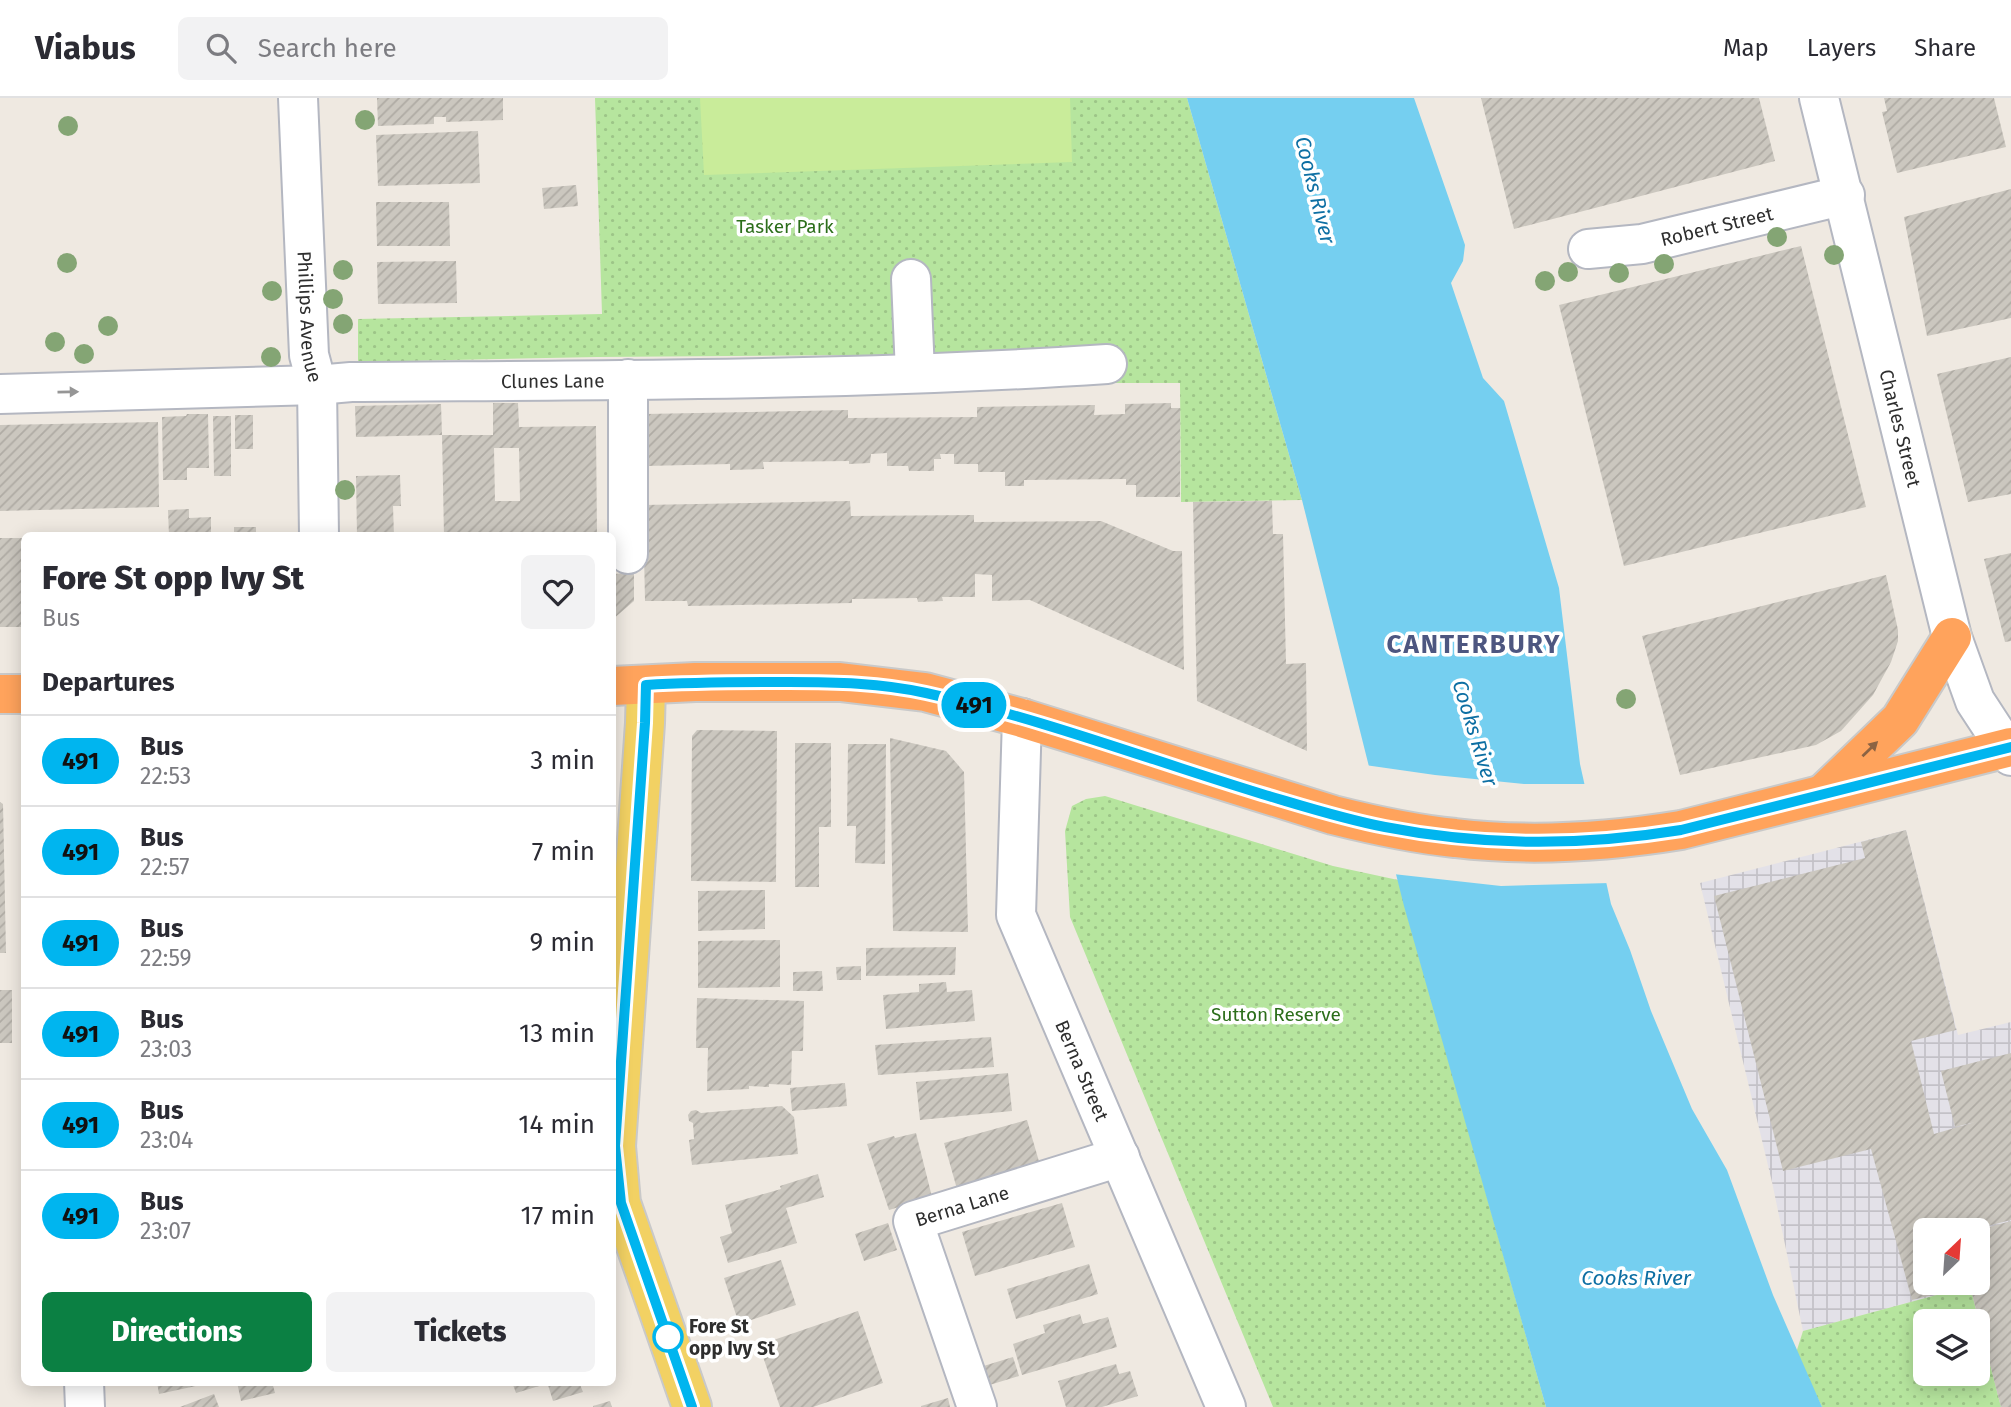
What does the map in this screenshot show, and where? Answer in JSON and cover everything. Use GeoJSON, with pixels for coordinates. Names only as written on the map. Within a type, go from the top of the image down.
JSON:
{"type":"FeatureCollection","features":[{"type":"Feature","properties":{"kind":"highway"},"geometry":{"type":"LineString","coordinates":[[1821,796],[1900,720],[1952,637]]}},
{"type":"Feature","properties":{"kind":"highway"},"geometry":{"type":"LineString","coordinates":[[629,685],[840,682],[925,692],[1022,718],[1333,816],[1454,838],[1502,842],[1633,838],[1681,830],[2009,750]]}},
{"type":"Feature","properties":{"kind":"highway"},"geometry":{"type":"LineString","coordinates":[[0,694],[21,694]]}},
{"type":"Feature","properties":{"kind":"main road"},"geometry":{"type":"LineString","coordinates":[[616,1132],[645,723],[629,685]]}},
{"type":"Feature","properties":{"kind":"main road"},"geometry":{"type":"LineString","coordinates":[[616,1156],[621,1203],[692,1407]]}},
{"type":"Feature","properties":{"kind":"street","name":"Phillips Avenue"},"geometry":{"type":"LineString","coordinates":[[298,98],[309,355],[317,386],[319,532]]}},
{"type":"Feature","properties":{"kind":"street","name":"Charles Street"},"geometry":{"type":"LineString","coordinates":[[1819,98],[1952,637],[1975,701],[2009,750]]}},
{"type":"Feature","properties":{"kind":"street","name":"Robert Street"},"geometry":{"type":"LineString","coordinates":[[1588,249],[1648,242],[1845,195]]}},
{"type":"Feature","properties":{"kind":"street"},"geometry":{"type":"LineString","coordinates":[[911,279],[915,373]]}},
{"type":"Feature","properties":{"kind":"street","name":"Clunes Lane"},"geometry":{"type":"LineString","coordinates":[[0,394],[317,386],[351,382],[915,373],[1107,364]]}},
{"type":"Feature","properties":{"kind":"street"},"geometry":{"type":"LineString","coordinates":[[628,379],[628,554]]}},
{"type":"Feature","properties":{"kind":"street","name":"Berna Street"},"geometry":{"type":"LineString","coordinates":[[1022,718],[1016,915],[1226,1407]]}},
{"type":"Feature","properties":{"kind":"street","name":"Berna Lane"},"geometry":{"type":"LineString","coordinates":[[977,1407],[913,1221],[1120,1157]]}},
{"type":"Feature","properties":{"kind":"street"},"geometry":{"type":"LineString","coordinates":[[84,1386],[85,1407]]}},
{"type":"Feature","properties":{"kind":"shaded area"},"geometry":{"type":"Polygon","coordinates":[[[1906,830],[1958,1035],[2011,1022],[2011,1407],[2001,1407],[1990,1364],[1990,1309],[1976,1309],[1972,1295],[1990,1295],[1990,1218],[1913,1218],[1913,1295],[1937,1295],[1803,1331],[1772,1182],[1700,883],[1906,830]]]}},
{"type":"Feature","properties":{"kind":"green space","name":"Tasker Park"},"geometry":{"type":"Polygon","coordinates":[[[595,98],[1187,98],[1302,500],[1181,502],[1180,383],[1110,383],[1110,353],[597,357],[358,362],[358,319],[602,314],[595,98]]]}},
{"type":"Feature","properties":{"kind":"green space"},"geometry":{"type":"Polygon","coordinates":[[[700,98],[1070,98],[1072,162],[704,175],[700,98]]]}},
{"type":"Feature","properties":{"kind":"green space","name":"Sutton Reserve"},"geometry":{"type":"Polygon","coordinates":[[[1105,796],[1333,866],[1398,880],[1546,1407],[1273,1407],[1070,917],[1065,831],[1072,806],[1086,799],[1105,796]]]}},
{"type":"Feature","properties":{"kind":"green space"},"geometry":{"type":"Polygon","coordinates":[[[1937,1295],[1972,1295],[1976,1309],[1913,1309],[1913,1386],[1990,1386],[1990,1364],[2001,1407],[1822,1407],[1796,1353],[1803,1331],[1937,1295]]]}},
{"type":"Feature","properties":{"kind":"water","name":"Cooks River"},"geometry":{"type":"Polygon","coordinates":[[[1187,98],[1414,98],[1465,245],[1463,261],[1451,283],[1483,378],[1504,401],[1559,588],[1580,764],[1611,904],[1651,1011],[1692,1109],[1727,1170],[1773,1295],[1822,1407],[1546,1407],[1404,906],[1302,500],[1187,98]]]}},
{"type":"Feature","properties":{"kind":"pier"},"geometry":{"type":"Polygon","coordinates":[[[1365,765],[1524,784],[1588,784],[1610,883],[1501,886],[1393,874],[1365,765]]]}},
{"type":"Feature","properties":{"kind":"building"},"geometry":{"type":"Polygon","coordinates":[[[377,98],[503,98],[503,120],[446,122],[446,117],[434,117],[434,124],[378,126],[377,98]]]}},
{"type":"Feature","properties":{"kind":"building"},"geometry":{"type":"Polygon","coordinates":[[[1481,98],[1759,98],[1775,161],[1514,229],[1481,98]]]}},
{"type":"Feature","properties":{"kind":"building"},"geometry":{"type":"Polygon","coordinates":[[[1884,98],[1994,98],[2006,147],[1897,173],[1882,112],[1887,111],[1884,98]]]}},
{"type":"Feature","properties":{"kind":"building"},"geometry":{"type":"Polygon","coordinates":[[[478,131],[480,183],[378,186],[376,135],[478,131]]]}},
{"type":"Feature","properties":{"kind":"building"},"geometry":{"type":"Polygon","coordinates":[[[576,185],[578,206],[544,209],[542,188],[576,185]]]}},
{"type":"Feature","properties":{"kind":"building"},"geometry":{"type":"Polygon","coordinates":[[[2011,189],[2011,318],[1927,336],[1904,217],[2011,189]]]}},
{"type":"Feature","properties":{"kind":"building"},"geometry":{"type":"Polygon","coordinates":[[[376,202],[449,202],[450,246],[377,246],[376,202]]]}},
{"type":"Feature","properties":{"kind":"building"},"geometry":{"type":"Polygon","coordinates":[[[1801,246],[1866,507],[1624,566],[1559,305],[1801,246]]]}},
{"type":"Feature","properties":{"kind":"building"},"geometry":{"type":"Polygon","coordinates":[[[456,261],[457,303],[378,304],[377,262],[456,261]]]}},
{"type":"Feature","properties":{"kind":"building"},"geometry":{"type":"Polygon","coordinates":[[[2011,357],[2011,494],[1968,502],[1937,374],[2011,357]]]}},
{"type":"Feature","properties":{"kind":"building"},"geometry":{"type":"Polygon","coordinates":[[[493,403],[518,403],[519,427],[596,426],[597,532],[444,532],[442,435],[493,435],[493,403]],[[494,448],[495,501],[520,501],[519,448],[494,448]]]}},
{"type":"Feature","properties":{"kind":"building"},"geometry":{"type":"Polygon","coordinates":[[[1171,403],[1171,408],[1180,408],[1180,497],[1136,497],[1136,485],[1126,485],[1126,479],[1024,480],[1024,486],[1005,486],[1005,472],[978,472],[978,464],[954,464],[954,454],[940,454],[941,459],[934,459],[934,471],[909,471],[908,466],[887,466],[887,453],[871,454],[870,463],[763,462],[764,469],[730,470],[730,464],[646,466],[645,414],[848,410],[848,418],[977,417],[977,407],[1095,405],[1094,415],[1125,414],[1125,404],[1171,403]]]}},
{"type":"Feature","properties":{"kind":"building"},"geometry":{"type":"Polygon","coordinates":[[[441,404],[442,435],[356,437],[355,406],[441,404]]]}},
{"type":"Feature","properties":{"kind":"building"},"geometry":{"type":"Polygon","coordinates":[[[208,414],[209,468],[187,468],[187,480],[163,480],[162,417],[208,414]]]}},
{"type":"Feature","properties":{"kind":"building"},"geometry":{"type":"Polygon","coordinates":[[[235,415],[253,415],[253,449],[235,449],[235,415]]]}},
{"type":"Feature","properties":{"kind":"building"},"geometry":{"type":"Polygon","coordinates":[[[213,416],[231,416],[231,476],[214,476],[213,416]]]}},
{"type":"Feature","properties":{"kind":"building"},"geometry":{"type":"Polygon","coordinates":[[[158,422],[159,507],[0,511],[0,425],[158,422]]]}},
{"type":"Feature","properties":{"kind":"building"},"geometry":{"type":"Polygon","coordinates":[[[400,475],[401,506],[393,506],[394,532],[357,532],[356,476],[400,475]]]}},
{"type":"Feature","properties":{"kind":"building"},"geometry":{"type":"Polygon","coordinates":[[[850,501],[851,516],[974,515],[974,522],[1101,521],[1173,551],[1182,551],[1184,670],[1030,600],[992,601],[992,575],[975,574],[975,597],[942,597],[943,601],[918,602],[917,598],[852,599],[852,603],[688,606],[687,601],[645,601],[643,505],[850,501]]]}},
{"type":"Feature","properties":{"kind":"building"},"geometry":{"type":"Polygon","coordinates":[[[1272,501],[1273,534],[1283,534],[1286,664],[1306,663],[1307,751],[1197,701],[1193,502],[1272,501]]]}},
{"type":"Feature","properties":{"kind":"building"},"geometry":{"type":"Polygon","coordinates":[[[189,509],[189,518],[211,517],[211,532],[169,532],[168,510],[189,509]]]}},
{"type":"Feature","properties":{"kind":"building"},"geometry":{"type":"Polygon","coordinates":[[[234,527],[256,527],[256,532],[234,532],[234,527]]]}},
{"type":"Feature","properties":{"kind":"building"},"geometry":{"type":"Polygon","coordinates":[[[0,538],[21,538],[21,627],[0,627],[0,538]]]}},
{"type":"Feature","properties":{"kind":"building"},"geometry":{"type":"Polygon","coordinates":[[[2011,553],[2011,641],[2005,642],[1984,559],[2011,553]]]}},
{"type":"Feature","properties":{"kind":"building"},"geometry":{"type":"Polygon","coordinates":[[[634,573],[634,601],[616,617],[616,574],[634,573]]]}},
{"type":"Feature","properties":{"kind":"building"},"geometry":{"type":"Polygon","coordinates":[[[1886,575],[1898,641],[1891,662],[1873,695],[1841,731],[1816,745],[1680,775],[1642,636],[1886,575]]]}},
{"type":"Feature","properties":{"kind":"building"},"geometry":{"type":"Polygon","coordinates":[[[697,730],[777,731],[776,882],[691,881],[692,736],[697,730]]]}},
{"type":"Feature","properties":{"kind":"building"},"geometry":{"type":"Polygon","coordinates":[[[890,738],[946,751],[964,772],[968,932],[893,931],[890,738]]]}},
{"type":"Feature","properties":{"kind":"building"},"geometry":{"type":"Polygon","coordinates":[[[795,743],[831,743],[831,827],[819,827],[819,887],[795,887],[795,743]]]}},
{"type":"Feature","properties":{"kind":"building"},"geometry":{"type":"Polygon","coordinates":[[[848,744],[886,744],[885,864],[855,863],[856,826],[847,826],[848,744]]]}},
{"type":"Feature","properties":{"kind":"building"},"geometry":{"type":"Polygon","coordinates":[[[0,802],[3,804],[6,953],[0,953],[0,802]]]}},
{"type":"Feature","properties":{"kind":"building"},"geometry":{"type":"Polygon","coordinates":[[[1906,830],[1956,1030],[1911,1041],[1934,1134],[1975,1122],[1955,1127],[1941,1071],[2011,1053],[2011,1220],[1990,1225],[1990,1218],[1913,1218],[1913,1295],[1933,1295],[1912,1300],[1871,1149],[1783,1171],[1714,896],[1865,858],[1861,842],[1906,830]]]}},
{"type":"Feature","properties":{"kind":"building"},"geometry":{"type":"Polygon","coordinates":[[[765,890],[765,929],[698,931],[698,891],[765,890]]]}},
{"type":"Feature","properties":{"kind":"building"},"geometry":{"type":"Polygon","coordinates":[[[780,940],[780,987],[698,988],[698,941],[780,940]]]}},
{"type":"Feature","properties":{"kind":"building"},"geometry":{"type":"Polygon","coordinates":[[[956,947],[955,975],[866,976],[866,948],[956,947]]]}},
{"type":"Feature","properties":{"kind":"building"},"geometry":{"type":"Polygon","coordinates":[[[861,966],[861,980],[837,980],[836,967],[861,966]]]}},
{"type":"Feature","properties":{"kind":"building"},"geometry":{"type":"Polygon","coordinates":[[[822,971],[823,991],[793,991],[793,972],[822,971]]]}},
{"type":"Feature","properties":{"kind":"building"},"geometry":{"type":"Polygon","coordinates":[[[946,982],[947,992],[972,990],[975,1021],[886,1029],[883,995],[919,992],[919,984],[946,982]]]}},
{"type":"Feature","properties":{"kind":"building"},"geometry":{"type":"Polygon","coordinates":[[[0,990],[12,990],[12,1043],[0,1043],[0,990]]]}},
{"type":"Feature","properties":{"kind":"building"},"geometry":{"type":"Polygon","coordinates":[[[697,998],[804,1001],[803,1051],[792,1051],[791,1085],[769,1084],[769,1087],[749,1086],[749,1089],[707,1091],[708,1048],[696,1048],[697,998]]]}},
{"type":"Feature","properties":{"kind":"building"},"geometry":{"type":"Polygon","coordinates":[[[991,1037],[994,1067],[878,1075],[875,1045],[991,1037]]]}},
{"type":"Feature","properties":{"kind":"building"},"geometry":{"type":"Polygon","coordinates":[[[1008,1073],[1012,1111],[920,1120],[916,1082],[1008,1073]]]}},
{"type":"Feature","properties":{"kind":"building"},"geometry":{"type":"Polygon","coordinates":[[[845,1083],[847,1106],[792,1111],[790,1088],[845,1083]]]}},
{"type":"Feature","properties":{"kind":"building"},"geometry":{"type":"Polygon","coordinates":[[[782,1106],[794,1117],[798,1154],[692,1165],[689,1140],[694,1139],[693,1123],[689,1121],[688,1115],[691,1111],[701,1113],[782,1106]]]}},
{"type":"Feature","properties":{"kind":"building"},"geometry":{"type":"Polygon","coordinates":[[[1027,1120],[1040,1165],[957,1189],[944,1143],[1027,1120]]]}},
{"type":"Feature","properties":{"kind":"building"},"geometry":{"type":"Polygon","coordinates":[[[916,1133],[932,1197],[889,1210],[867,1144],[916,1133]]]}},
{"type":"Feature","properties":{"kind":"building"},"geometry":{"type":"Polygon","coordinates":[[[818,1174],[824,1197],[786,1208],[797,1243],[728,1263],[720,1237],[732,1233],[725,1205],[781,1189],[780,1186],[818,1174]]]}},
{"type":"Feature","properties":{"kind":"building"},"geometry":{"type":"Polygon","coordinates":[[[1062,1203],[1075,1247],[975,1276],[962,1232],[1062,1203]]]}},
{"type":"Feature","properties":{"kind":"building"},"geometry":{"type":"Polygon","coordinates":[[[2011,1221],[2011,1407],[2001,1407],[1990,1364],[1990,1309],[1976,1309],[1972,1295],[1990,1295],[1990,1227],[2011,1221]]]}},
{"type":"Feature","properties":{"kind":"building"},"geometry":{"type":"Polygon","coordinates":[[[888,1223],[897,1250],[864,1261],[855,1234],[888,1223]]]}},
{"type":"Feature","properties":{"kind":"building"},"geometry":{"type":"Polygon","coordinates":[[[781,1260],[796,1305],[739,1324],[724,1278],[781,1260]]]}},
{"type":"Feature","properties":{"kind":"building"},"geometry":{"type":"Polygon","coordinates":[[[1089,1264],[1098,1294],[1016,1319],[1007,1289],[1089,1264]]]}},
{"type":"Feature","properties":{"kind":"building"},"geometry":{"type":"Polygon","coordinates":[[[858,1311],[883,1383],[813,1407],[780,1407],[759,1345],[858,1311]]]}},
{"type":"Feature","properties":{"kind":"building"},"geometry":{"type":"Polygon","coordinates":[[[1080,1314],[1083,1324],[1108,1317],[1117,1347],[1022,1375],[1013,1344],[1045,1333],[1043,1325],[1080,1314]]]}},
{"type":"Feature","properties":{"kind":"building"},"geometry":{"type":"Polygon","coordinates":[[[1013,1357],[1019,1376],[983,1387],[977,1368],[1013,1357]]]}},
{"type":"Feature","properties":{"kind":"building"},"geometry":{"type":"Polygon","coordinates":[[[1116,1364],[1119,1374],[1130,1371],[1138,1396],[1102,1407],[1066,1407],[1058,1381],[1116,1364]]]}},
{"type":"Feature","properties":{"kind":"building"},"geometry":{"type":"Polygon","coordinates":[[[158,1386],[196,1386],[159,1394],[158,1386]]]}},
{"type":"Feature","properties":{"kind":"building"},"geometry":{"type":"Polygon","coordinates":[[[238,1386],[273,1386],[275,1393],[241,1401],[238,1386]]]}},
{"type":"Feature","properties":{"kind":"building"},"geometry":{"type":"Polygon","coordinates":[[[513,1386],[539,1386],[516,1393],[513,1386]]]}},
{"type":"Feature","properties":{"kind":"building"},"geometry":{"type":"Polygon","coordinates":[[[548,1386],[581,1386],[583,1392],[553,1401],[548,1386]]]}},
{"type":"Feature","properties":{"kind":"building"},"geometry":{"type":"Polygon","coordinates":[[[214,1394],[219,1407],[180,1407],[214,1394]]]}},
{"type":"Feature","properties":{"kind":"building"},"geometry":{"type":"Polygon","coordinates":[[[948,1398],[950,1407],[921,1407],[921,1406],[948,1398]]]}},
{"type":"Feature","properties":{"kind":"building"},"geometry":{"type":"Polygon","coordinates":[[[610,1401],[612,1407],[593,1407],[593,1406],[610,1401]]]}},
{"type":"Feature","properties":{"kind":"bus line","name":"491"},"geometry":{"type":"LineString","coordinates":[[616,1132],[646,685],[695,682],[840,682],[925,692],[1022,718],[1333,816],[1408,831],[1502,842],[1633,838],[1681,830],[2011,747]]}},
{"type":"Feature","properties":{"kind":"bus line","name":"491"},"geometry":{"type":"LineString","coordinates":[[616,1156],[621,1203],[692,1407]]}},
{"type":"Feature","properties":{"kind":"place","name":"Fore St opp Ivy St"},"geometry":{"type":"Point","coordinates":[668,1337]}},
{"type":"Feature","properties":{"kind":"district","name":"CANTERBURY"},"geometry":{"type":"Point","coordinates":[1474,644]}}]}
